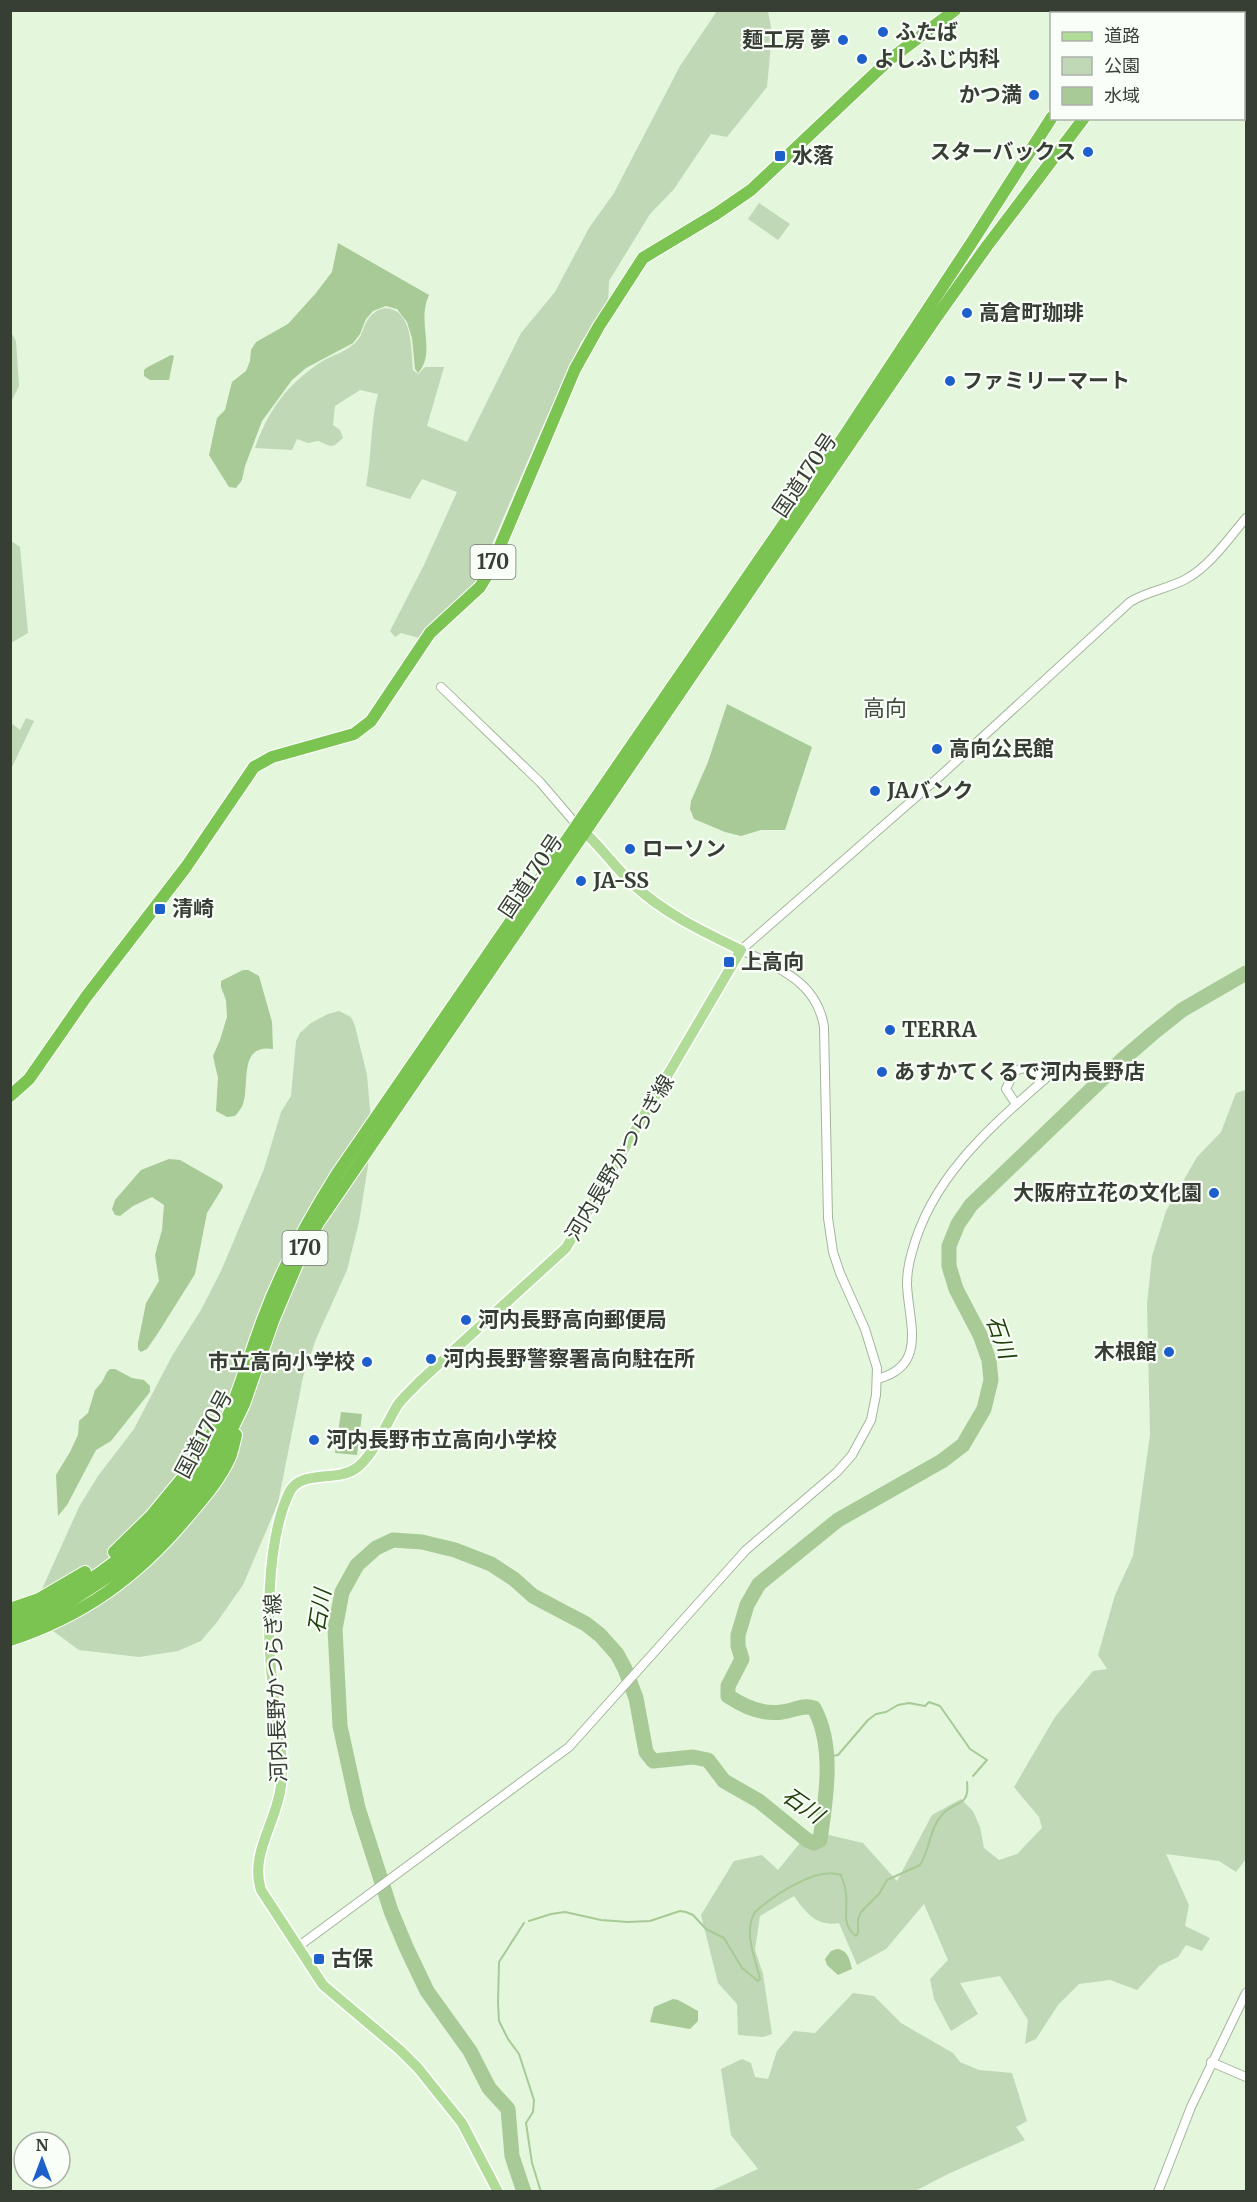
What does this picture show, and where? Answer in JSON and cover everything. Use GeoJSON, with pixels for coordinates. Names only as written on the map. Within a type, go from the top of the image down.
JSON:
{"type":"FeatureCollection","features":[{"type":"Feature","properties":{"kind":"highway","name":"170"},"geometry":{"type":"LineString","coordinates":[[10,1096],[29,1078],[86,997],[186,867],[254,767],[272,757],[354,734],[371,721],[430,633],[480,587],[489,572],[575,369],[643,258],[751,190],[889,60],[955,10]]}},
{"type":"Feature","properties":{"kind":"highway","name":"国道170号"},"geometry":{"type":"LineString","coordinates":[[580,828],[843,438],[1050,120]]}},
{"type":"Feature","properties":{"kind":"highway","name":"国道170号"},"geometry":{"type":"LineString","coordinates":[[10,1629],[48,1616],[126,1565],[165,1531],[198,1490],[221,1452],[239,1403],[263,1319],[288,1260],[309,1218],[336,1174],[935,319],[1082,120]]}},
{"type":"Feature","properties":{"kind":"highway","name":"国道170号"},"geometry":{"type":"LineString","coordinates":[[10,1619],[41,1608],[121,1558],[157,1524],[190,1485],[239,1403]]}},
{"type":"Feature","properties":{"kind":"highway"},"geometry":{"type":"LineString","coordinates":[[10,1609],[39,1599],[116,1551],[158,1508],[184,1476],[214,1427],[239,1403]]}},
{"type":"Feature","properties":{"kind":"highway"},"geometry":{"type":"LineString","coordinates":[[10,1640],[51,1625],[93,1603],[132,1575],[163,1545],[206,1496],[230,1457],[239,1403]]}},
{"type":"Feature","properties":{"kind":"main road"},"geometry":{"type":"LineString","coordinates":[[580,828],[634,885],[657,903],[681,919],[741,950]]}},
{"type":"Feature","properties":{"kind":"main road","name":"河内長野かつらぎ線"},"geometry":{"type":"LineString","coordinates":[[498,2192],[462,2123],[418,2068],[400,2050],[323,1985],[261,1890],[257,1869],[279,1801],[281,1784],[279,1737],[272,1678],[270,1609],[272,1557],[280,1517],[290,1490],[305,1479],[345,1474],[362,1463],[399,1403],[566,1248],[741,950]]}},
{"type":"Feature","properties":{"kind":"street"},"geometry":{"type":"LineString","coordinates":[[299,1946],[569,1747],[746,1551],[837,1472],[852,1455],[871,1420],[876,1395],[877,1368],[869,1341],[840,1273],[830,1234],[822,1014],[812,995],[799,982],[778,967],[741,950],[915,798],[1130,602],[1142,594],[1186,579],[1193,574],[1206,564],[1246,518]]}},
{"type":"Feature","properties":{"kind":"street"},"geometry":{"type":"LineString","coordinates":[[441,687],[540,782],[580,828]]}},
{"type":"Feature","properties":{"kind":"street"},"geometry":{"type":"LineString","coordinates":[[1016,1104],[1006,1089],[1014,1072],[1022,1068],[1032,1069],[1044,1080]]}},
{"type":"Feature","properties":{"kind":"street"},"geometry":{"type":"LineString","coordinates":[[877,1379],[897,1371],[905,1363],[910,1352],[913,1337],[907,1284],[908,1273],[917,1236],[930,1206],[961,1159],[989,1128],[1056,1069]]}},
{"type":"Feature","properties":{"kind":"street"},"geometry":{"type":"LineString","coordinates":[[1158,2192],[1191,2107],[1246,1993]]}},
{"type":"Feature","properties":{"kind":"street"},"geometry":{"type":"LineString","coordinates":[[1211,2062],[1246,2077]]}},
{"type":"Feature","properties":{"kind":"green space"},"geometry":{"type":"Polygon","coordinates":[[[717,11],[768,11],[772,33],[767,87],[727,137],[711,134],[674,189],[650,214],[609,281],[608,305],[581,342],[474,586],[419,638],[401,633],[395,637],[390,631],[424,565],[457,492],[422,479],[410,499],[366,486],[378,394],[360,390],[335,406],[333,425],[340,430],[343,438],[335,445],[330,446],[318,441],[308,443],[297,439],[292,450],[255,448],[266,422],[279,400],[296,381],[322,361],[354,344],[370,316],[380,309],[389,308],[403,318],[407,326],[413,370],[418,374],[425,367],[444,367],[427,426],[467,442],[521,333],[555,292],[589,228],[614,193],[680,66],[717,11]]]}},
{"type":"Feature","properties":{"kind":"green space"},"geometry":{"type":"Polygon","coordinates":[[[759,203],[790,224],[778,240],[748,219],[759,203]]]}},
{"type":"Feature","properties":{"kind":"green space"},"geometry":{"type":"Polygon","coordinates":[[[11,332],[16,341],[19,386],[11,402],[11,332]]]}},
{"type":"Feature","properties":{"kind":"green space"},"geometry":{"type":"Polygon","coordinates":[[[11,541],[20,547],[28,633],[11,643],[11,541]]]}},
{"type":"Feature","properties":{"kind":"green space"},"geometry":{"type":"Polygon","coordinates":[[[26,718],[34,721],[11,769],[11,723],[20,730],[26,718]]]}},
{"type":"Feature","properties":{"kind":"green space"},"geometry":{"type":"Polygon","coordinates":[[[339,1011],[351,1017],[355,1026],[367,1075],[371,1121],[368,1166],[359,1222],[347,1270],[316,1339],[303,1377],[278,1503],[243,1585],[201,1641],[178,1651],[139,1657],[79,1650],[42,1623],[34,1607],[79,1507],[98,1476],[134,1429],[172,1356],[201,1310],[221,1271],[264,1169],[281,1112],[291,1096],[296,1041],[300,1033],[311,1023],[339,1011]]]}},
{"type":"Feature","properties":{"kind":"green space"},"geometry":{"type":"Polygon","coordinates":[[[1246,1090],[1246,1859],[1236,1872],[1219,1861],[1166,1854],[1189,1905],[1185,1926],[1210,1938],[1202,1951],[1186,1945],[1178,1957],[1159,1966],[1137,1990],[1110,1980],[1079,1984],[1058,2005],[1036,2039],[1025,2044],[1028,2020],[1000,1976],[960,1983],[978,2014],[951,2031],[934,1999],[930,1979],[948,1960],[924,1904],[886,1949],[857,1965],[839,1923],[818,1921],[803,1908],[794,1896],[760,1916],[755,1950],[763,1974],[772,2034],[763,2037],[738,2035],[737,2004],[718,1983],[701,1915],[734,1861],[762,1855],[778,1870],[800,1843],[829,1835],[863,1843],[897,1881],[932,1815],[961,1799],[973,1811],[980,1827],[984,1848],[999,1860],[1017,1854],[1042,1828],[1039,1817],[1014,1787],[1055,1717],[1093,1671],[1107,1669],[1098,1655],[1115,1595],[1133,1556],[1150,1435],[1147,1304],[1152,1256],[1166,1211],[1197,1157],[1221,1132],[1236,1093],[1246,1090]]]}},
{"type":"Feature","properties":{"kind":"green space"},"geometry":{"type":"Polygon","coordinates":[[[853,1993],[874,1996],[901,2023],[953,2053],[960,2062],[979,2070],[1012,2073],[1027,2121],[1016,2127],[1025,2140],[915,2191],[710,2191],[758,2169],[731,2135],[721,2069],[742,2059],[751,2063],[755,2077],[768,2079],[777,2051],[794,2031],[815,2033],[853,1993]]]}},
{"type":"Feature","properties":{"kind":"water"},"geometry":{"type":"Polygon","coordinates":[[[338,243],[429,295],[424,316],[426,356],[423,365],[418,373],[415,369],[412,338],[407,322],[397,309],[386,306],[373,311],[353,343],[306,368],[292,380],[262,421],[242,480],[236,488],[229,487],[209,455],[217,418],[225,410],[232,382],[246,371],[251,350],[256,342],[288,324],[316,293],[332,272],[338,243]]]}},
{"type":"Feature","properties":{"kind":"water"},"geometry":{"type":"Polygon","coordinates":[[[171,355],[174,356],[169,380],[150,380],[144,376],[146,368],[171,355]]]}},
{"type":"Feature","properties":{"kind":"water"},"geometry":{"type":"Polygon","coordinates":[[[727,704],[812,747],[785,830],[761,830],[741,836],[694,819],[690,809],[691,801],[708,762],[727,704]]]}},
{"type":"Feature","properties":{"kind":"water"},"geometry":{"type":"Polygon","coordinates":[[[243,970],[259,976],[272,1022],[273,1049],[262,1049],[250,1058],[242,1106],[235,1116],[227,1117],[216,1111],[218,1078],[213,1056],[227,1017],[226,1000],[221,981],[243,970]]]}},
{"type":"Feature","properties":{"kind":"water"},"geometry":{"type":"Polygon","coordinates":[[[169,1159],[180,1160],[222,1184],[223,1187],[207,1213],[195,1274],[147,1349],[141,1352],[138,1349],[138,1343],[146,1303],[159,1281],[155,1255],[162,1230],[164,1205],[152,1197],[133,1206],[120,1216],[115,1215],[112,1209],[115,1200],[141,1170],[169,1159]]]}},
{"type":"Feature","properties":{"kind":"water"},"geometry":{"type":"Polygon","coordinates":[[[110,1369],[144,1380],[150,1386],[150,1392],[111,1441],[96,1450],[67,1505],[58,1516],[56,1475],[78,1435],[79,1421],[88,1413],[95,1390],[110,1369]]]}},
{"type":"Feature","properties":{"kind":"water"},"geometry":{"type":"Polygon","coordinates":[[[341,1412],[362,1414],[357,1455],[335,1453],[341,1412]]]}},
{"type":"Feature","properties":{"kind":"water"},"geometry":{"type":"Polygon","coordinates":[[[837,1949],[846,1953],[852,1969],[838,1975],[827,1965],[825,1959],[831,1951],[837,1949]]]}},
{"type":"Feature","properties":{"kind":"water"},"geometry":{"type":"Polygon","coordinates":[[[673,1999],[698,2011],[698,2021],[690,2029],[650,2022],[654,2007],[673,1999]]]}},
{"type":"Feature","properties":{"kind":"waterway","name":"石川"},"geometry":{"type":"LineString","coordinates":[[524,2192],[512,2156],[508,2109],[489,2088],[470,2051],[427,1991],[391,1911],[358,1808],[340,1726],[335,1629],[342,1592],[357,1565],[376,1548],[393,1540],[422,1542],[455,1550],[491,1564],[514,1579],[533,1596],[586,1624],[600,1635],[617,1654],[636,1698],[646,1752],[653,1761],[693,1757],[708,1760],[724,1781],[759,1801],[807,1840],[814,1843],[820,1840],[826,1790],[827,1756],[821,1723],[814,1708],[806,1707],[775,1713],[747,1706],[728,1696],[728,1686],[742,1659],[738,1646],[738,1635],[747,1605],[759,1584],[838,1520],[942,1461],[963,1445],[984,1409],[991,1380],[989,1360],[980,1335],[956,1289],[949,1266],[949,1246],[958,1224],[971,1205],[1152,1034],[1182,1010],[1246,973]]}},
{"type":"Feature","properties":{"kind":"waterway"},"geometry":{"type":"LineString","coordinates":[[826,1757],[838,1755],[876,1714],[886,1712],[898,1705],[909,1703],[925,1706],[929,1702],[940,1706],[970,1749],[987,1760],[973,1776]]}},
{"type":"Feature","properties":{"kind":"waterway"},"geometry":{"type":"LineString","coordinates":[[529,1921],[565,1912],[601,1920],[628,1922],[650,1921],[680,1911],[686,1912],[693,1915],[706,1929],[724,1938],[742,1968],[758,1981],[760,1979],[750,1936],[755,1912],[795,1884],[820,1875],[831,1873],[841,1875],[846,1892],[848,1927],[856,1936],[861,1912],[879,1894],[887,1880],[920,1865],[937,1822],[946,1811],[964,1800],[967,1782]]}},
{"type":"Feature","properties":{"kind":"waterway"},"geometry":{"type":"LineString","coordinates":[[524,1923],[499,1962],[499,2021],[519,2054],[534,2100],[533,2112],[526,2123],[532,2163],[541,2192]]}},
{"type":"Feature","properties":{"kind":"place","name":"ふたば"},"geometry":{"type":"Point","coordinates":[883,32]}},
{"type":"Feature","properties":{"kind":"place","name":"麺工房 夢"},"geometry":{"type":"Point","coordinates":[843,40]}},
{"type":"Feature","properties":{"kind":"place","name":"よしふじ内科"},"geometry":{"type":"Point","coordinates":[862,59]}},
{"type":"Feature","properties":{"kind":"place","name":"かつ満"},"geometry":{"type":"Point","coordinates":[1034,95]}},
{"type":"Feature","properties":{"kind":"place","name":"スターバックス"},"geometry":{"type":"Point","coordinates":[1088,152]}},
{"type":"Feature","properties":{"kind":"place","name":"水落"},"geometry":{"type":"Point","coordinates":[780,156]}},
{"type":"Feature","properties":{"kind":"place","name":"高倉町珈琲"},"geometry":{"type":"Point","coordinates":[967,313]}},
{"type":"Feature","properties":{"kind":"place","name":"ファミリーマート"},"geometry":{"type":"Point","coordinates":[950,381]}},
{"type":"Feature","properties":{"kind":"place","name":"高向公民館"},"geometry":{"type":"Point","coordinates":[937,749]}},
{"type":"Feature","properties":{"kind":"place","name":"JAバンク"},"geometry":{"type":"Point","coordinates":[875,791]}},
{"type":"Feature","properties":{"kind":"place","name":"ローソン"},"geometry":{"type":"Point","coordinates":[630,849]}},
{"type":"Feature","properties":{"kind":"place","name":"JA-SS"},"geometry":{"type":"Point","coordinates":[581,881]}},
{"type":"Feature","properties":{"kind":"place","name":"清崎"},"geometry":{"type":"Point","coordinates":[160,909]}},
{"type":"Feature","properties":{"kind":"place","name":"上高向"},"geometry":{"type":"Point","coordinates":[729,962]}},
{"type":"Feature","properties":{"kind":"place","name":"TERRA"},"geometry":{"type":"Point","coordinates":[890,1030]}},
{"type":"Feature","properties":{"kind":"place","name":"あすかてくるで河内長野店"},"geometry":{"type":"Point","coordinates":[882,1072]}},
{"type":"Feature","properties":{"kind":"place","name":"大阪府立花の文化園"},"geometry":{"type":"Point","coordinates":[1214,1193]}},
{"type":"Feature","properties":{"kind":"place","name":"河内長野高向郵便局"},"geometry":{"type":"Point","coordinates":[466,1320]}},
{"type":"Feature","properties":{"kind":"place","name":"木根館"},"geometry":{"type":"Point","coordinates":[1169,1352]}},
{"type":"Feature","properties":{"kind":"place","name":"河内長野警察署高向駐在所"},"geometry":{"type":"Point","coordinates":[431,1359]}},
{"type":"Feature","properties":{"kind":"place","name":"市立高向小学校"},"geometry":{"type":"Point","coordinates":[367,1362]}},
{"type":"Feature","properties":{"kind":"place","name":"河内長野市立高向小学校"},"geometry":{"type":"Point","coordinates":[314,1440]}},
{"type":"Feature","properties":{"kind":"place","name":"古保"},"geometry":{"type":"Point","coordinates":[319,1959]}},
{"type":"Feature","properties":{"kind":"district","name":"高向"},"geometry":{"type":"Point","coordinates":[885,708]}}]}
